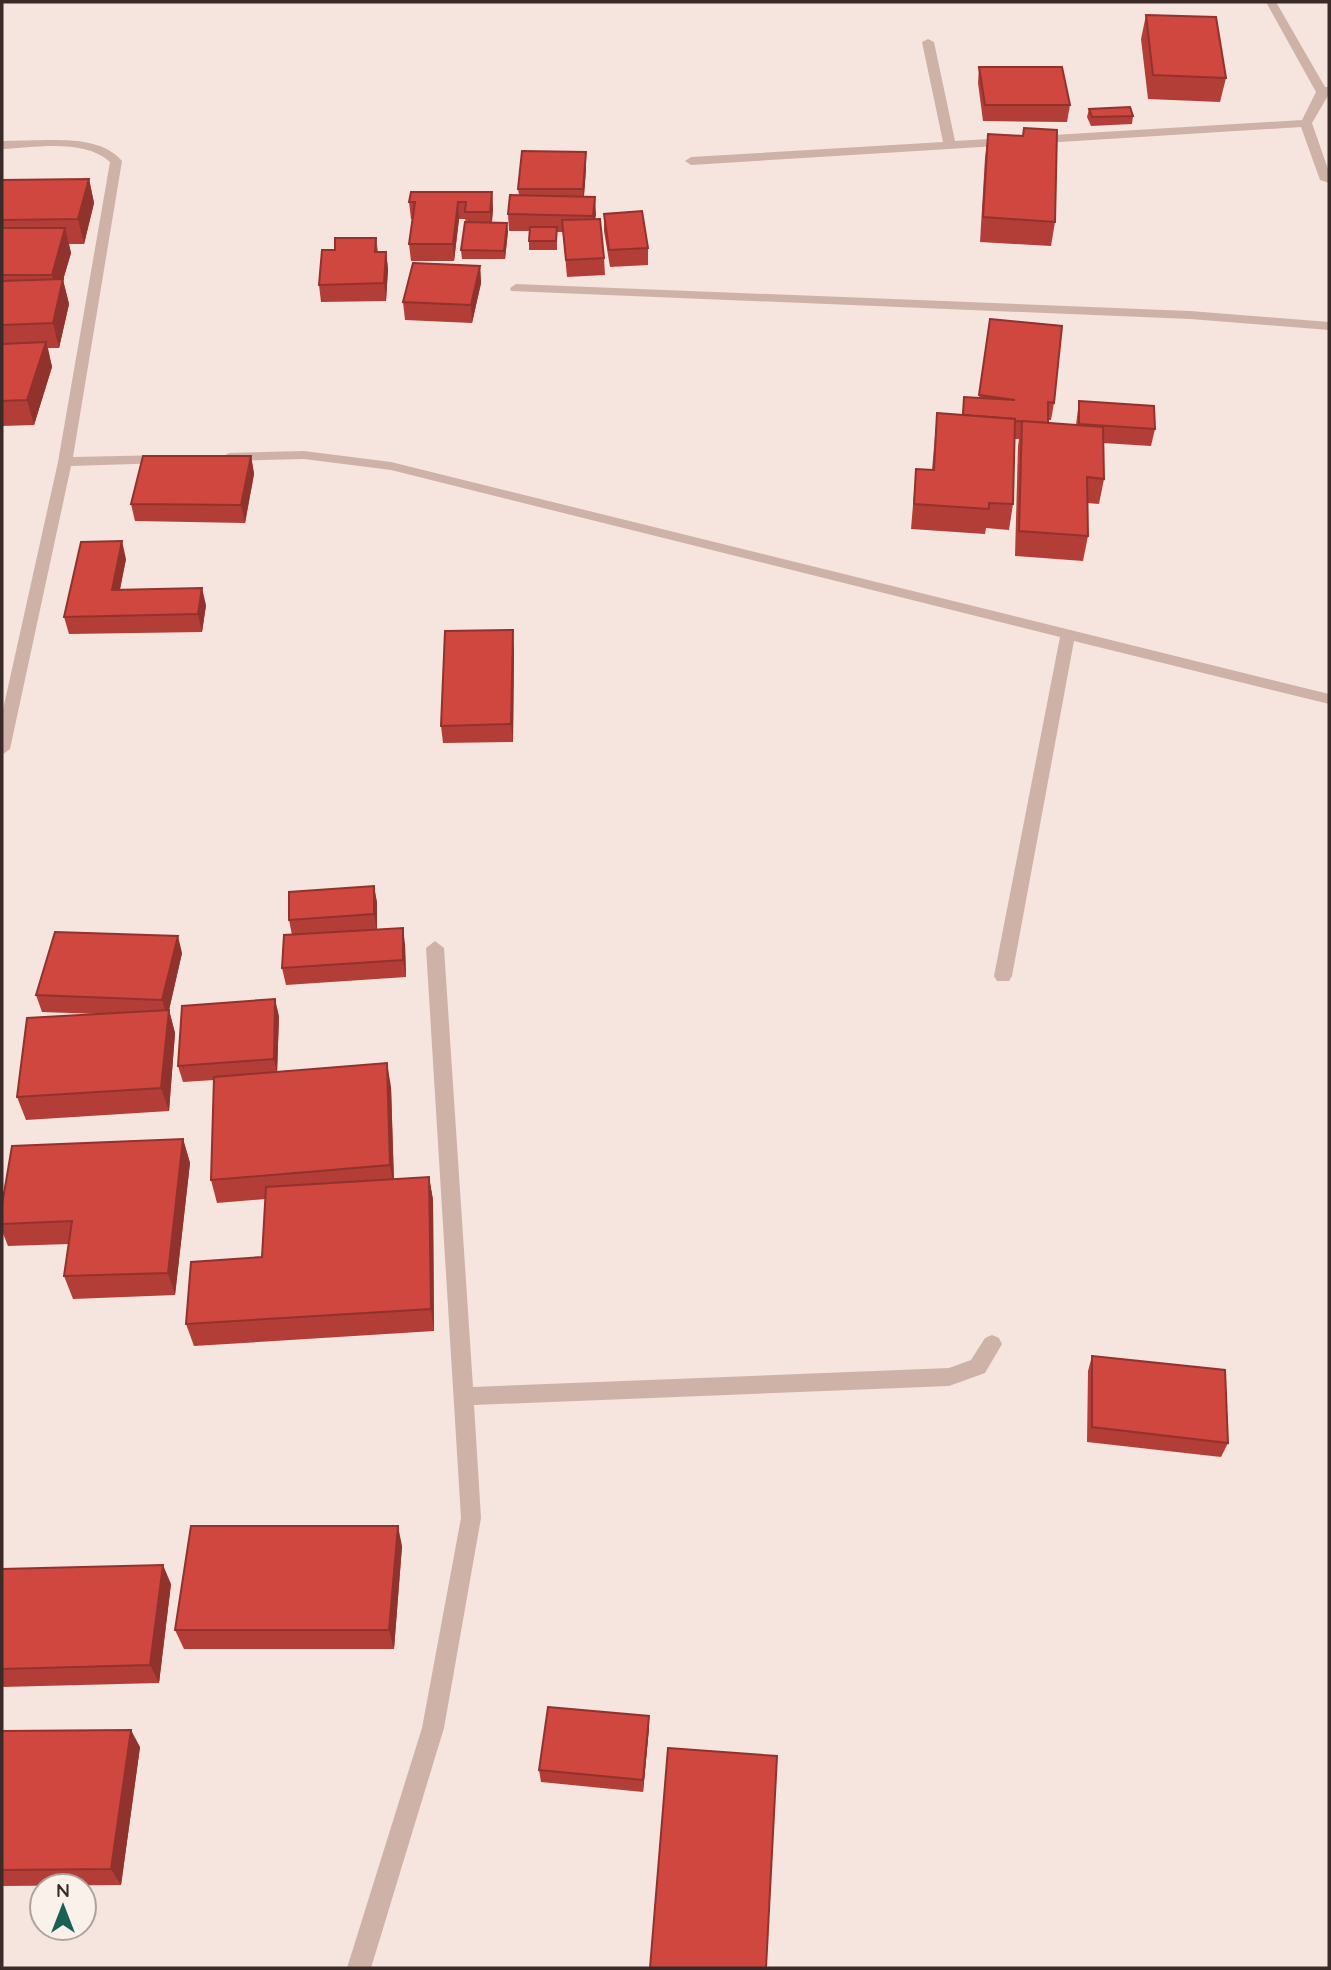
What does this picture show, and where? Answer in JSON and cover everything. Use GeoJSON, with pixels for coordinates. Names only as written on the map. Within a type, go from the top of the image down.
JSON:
{"type":"FeatureCollection","features":[{"type":"Feature","properties":{"kind":"street"},"geometry":{"type":"LineString","coordinates":[[1271,2],[1326,91],[1306,123]]}},
{"type":"Feature","properties":{"kind":"street"},"geometry":{"type":"LineString","coordinates":[[928,41],[950,146]]}},
{"type":"Feature","properties":{"kind":"street"},"geometry":{"type":"LineString","coordinates":[[691,161],[1306,123]]}},
{"type":"Feature","properties":{"kind":"street"},"geometry":{"type":"LineString","coordinates":[[1306,123],[1326,180]]}},
{"type":"Feature","properties":{"kind":"street"},"geometry":{"type":"LineString","coordinates":[[2,145],[92,146],[109,152],[116,161],[65,462],[2,748]]}},
{"type":"Feature","properties":{"kind":"street"},"geometry":{"type":"LineString","coordinates":[[516,288],[1189,315],[1329,326]]}},
{"type":"Feature","properties":{"kind":"street"},"geometry":{"type":"LineString","coordinates":[[211,458],[304,455],[391,466],[1329,699]]}},
{"type":"Feature","properties":{"kind":"street"},"geometry":{"type":"LineString","coordinates":[[65,462],[184,458]]}},
{"type":"Feature","properties":{"kind":"street"},"geometry":{"type":"LineString","coordinates":[[1003,976],[1068,634]]}},
{"type":"Feature","properties":{"kind":"street"},"geometry":{"type":"LineString","coordinates":[[359,1968],[435,1715],[471,1518],[435,948]]}},
{"type":"Feature","properties":{"kind":"street"},"geometry":{"type":"LineString","coordinates":[[463,1396],[949,1377],[978,1367],[992,1345]]}},
{"type":"Feature","properties":{"kind":"building"},"geometry":{"type":"Polygon","coordinates":[[[1146,15],[1216,17],[1226,78],[1153,75],[1146,15]]]}},
{"type":"Feature","properties":{"kind":"building"},"geometry":{"type":"Polygon","coordinates":[[[979,67],[1062,67],[1070,105],[985,105],[979,67]]]}},
{"type":"Feature","properties":{"kind":"building"},"geometry":{"type":"Polygon","coordinates":[[[1130,107],[1133,116],[1092,117],[1089,109],[1130,107]]]}},
{"type":"Feature","properties":{"kind":"building"},"geometry":{"type":"Polygon","coordinates":[[[1024,128],[1057,130],[1055,222],[983,217],[988,134],[1023,136],[1024,128]]]}},
{"type":"Feature","properties":{"kind":"building"},"geometry":{"type":"Polygon","coordinates":[[[522,151],[586,152],[583,189],[518,189],[522,151]]]}},
{"type":"Feature","properties":{"kind":"building"},"geometry":{"type":"Polygon","coordinates":[[[89,179],[78,219],[2,220],[2,180],[89,179]]]}},
{"type":"Feature","properties":{"kind":"building"},"geometry":{"type":"Polygon","coordinates":[[[411,192],[492,192],[490,212],[465,212],[466,202],[458,202],[453,244],[409,244],[415,202],[409,202],[411,192]]]}},
{"type":"Feature","properties":{"kind":"building"},"geometry":{"type":"Polygon","coordinates":[[[510,195],[595,197],[593,216],[508,214],[510,195]]]}},
{"type":"Feature","properties":{"kind":"building"},"geometry":{"type":"Polygon","coordinates":[[[642,211],[648,248],[609,250],[604,214],[642,211]]]}},
{"type":"Feature","properties":{"kind":"building"},"geometry":{"type":"Polygon","coordinates":[[[600,219],[604,258],[566,260],[562,220],[600,219]]]}},
{"type":"Feature","properties":{"kind":"building"},"geometry":{"type":"Polygon","coordinates":[[[465,222],[507,223],[504,251],[461,250],[465,222]]]}},
{"type":"Feature","properties":{"kind":"building"},"geometry":{"type":"Polygon","coordinates":[[[530,227],[557,227],[556,241],[529,241],[530,227]]]}},
{"type":"Feature","properties":{"kind":"building"},"geometry":{"type":"Polygon","coordinates":[[[2,228],[65,228],[52,275],[2,275],[2,228]]]}},
{"type":"Feature","properties":{"kind":"building"},"geometry":{"type":"Polygon","coordinates":[[[335,238],[376,238],[375,252],[386,252],[384,283],[319,285],[322,250],[335,250],[335,238]]]}},
{"type":"Feature","properties":{"kind":"building"},"geometry":{"type":"Polygon","coordinates":[[[413,263],[480,266],[471,305],[403,302],[413,263]]]}},
{"type":"Feature","properties":{"kind":"building"},"geometry":{"type":"Polygon","coordinates":[[[63,279],[53,323],[2,325],[2,281],[63,279]]]}},
{"type":"Feature","properties":{"kind":"building"},"geometry":{"type":"Polygon","coordinates":[[[990,319],[1062,326],[1054,403],[1048,402],[1048,423],[963,415],[964,397],[1015,400],[979,395],[990,319]]]}},
{"type":"Feature","properties":{"kind":"building"},"geometry":{"type":"Polygon","coordinates":[[[46,342],[27,400],[2,401],[2,344],[46,342]]]}},
{"type":"Feature","properties":{"kind":"building"},"geometry":{"type":"Polygon","coordinates":[[[1079,401],[1154,406],[1155,429],[1079,424],[1079,401]]]}},
{"type":"Feature","properties":{"kind":"building"},"geometry":{"type":"Polygon","coordinates":[[[937,413],[1015,419],[1013,504],[989,503],[989,509],[914,504],[916,469],[934,470],[937,413]]]}},
{"type":"Feature","properties":{"kind":"building"},"geometry":{"type":"Polygon","coordinates":[[[1022,421],[1103,427],[1104,479],[1087,477],[1088,536],[1019,531],[1022,421]]]}},
{"type":"Feature","properties":{"kind":"building"},"geometry":{"type":"Polygon","coordinates":[[[143,456],[251,456],[241,505],[131,504],[143,456]]]}},
{"type":"Feature","properties":{"kind":"building"},"geometry":{"type":"Polygon","coordinates":[[[122,541],[112,590],[202,588],[198,614],[64,617],[81,542],[122,541]]]}},
{"type":"Feature","properties":{"kind":"building"},"geometry":{"type":"Polygon","coordinates":[[[513,630],[511,724],[441,726],[445,631],[513,630]]]}},
{"type":"Feature","properties":{"kind":"building"},"geometry":{"type":"Polygon","coordinates":[[[374,886],[374,914],[289,920],[289,892],[374,886]]]}},
{"type":"Feature","properties":{"kind":"building"},"geometry":{"type":"Polygon","coordinates":[[[403,928],[403,960],[282,968],[284,935],[403,928]]]}},
{"type":"Feature","properties":{"kind":"building"},"geometry":{"type":"Polygon","coordinates":[[[55,932],[178,936],[162,1000],[36,995],[55,932]]]}},
{"type":"Feature","properties":{"kind":"building"},"geometry":{"type":"Polygon","coordinates":[[[275,999],[274,1059],[178,1066],[182,1006],[275,999]]]}},
{"type":"Feature","properties":{"kind":"building"},"geometry":{"type":"Polygon","coordinates":[[[169,1010],[161,1088],[17,1097],[27,1018],[169,1010]]]}},
{"type":"Feature","properties":{"kind":"building"},"geometry":{"type":"Polygon","coordinates":[[[387,1063],[390,1165],[211,1180],[214,1077],[387,1063]]]}},
{"type":"Feature","properties":{"kind":"building"},"geometry":{"type":"Polygon","coordinates":[[[183,1139],[168,1273],[64,1276],[72,1221],[2,1224],[2,1205],[12,1146],[183,1139]]]}},
{"type":"Feature","properties":{"kind":"building"},"geometry":{"type":"Polygon","coordinates":[[[429,1177],[431,1309],[186,1324],[191,1262],[262,1257],[266,1187],[429,1177]]]}},
{"type":"Feature","properties":{"kind":"building"},"geometry":{"type":"Polygon","coordinates":[[[1092,1356],[1225,1370],[1228,1443],[1092,1427],[1092,1356]]]}},
{"type":"Feature","properties":{"kind":"building"},"geometry":{"type":"Polygon","coordinates":[[[191,1526],[398,1526],[389,1630],[175,1630],[191,1526]]]}},
{"type":"Feature","properties":{"kind":"building"},"geometry":{"type":"Polygon","coordinates":[[[163,1565],[150,1665],[2,1669],[2,1569],[163,1565]]]}},
{"type":"Feature","properties":{"kind":"building"},"geometry":{"type":"Polygon","coordinates":[[[548,1707],[649,1716],[643,1780],[539,1770],[548,1707]]]}},
{"type":"Feature","properties":{"kind":"building"},"geometry":{"type":"Polygon","coordinates":[[[131,1730],[111,1869],[2,1870],[2,1731],[131,1730]]]}},
{"type":"Feature","properties":{"kind":"building"},"geometry":{"type":"Polygon","coordinates":[[[668,1748],[777,1756],[766,1968],[650,1968],[668,1748]]]}}]}
